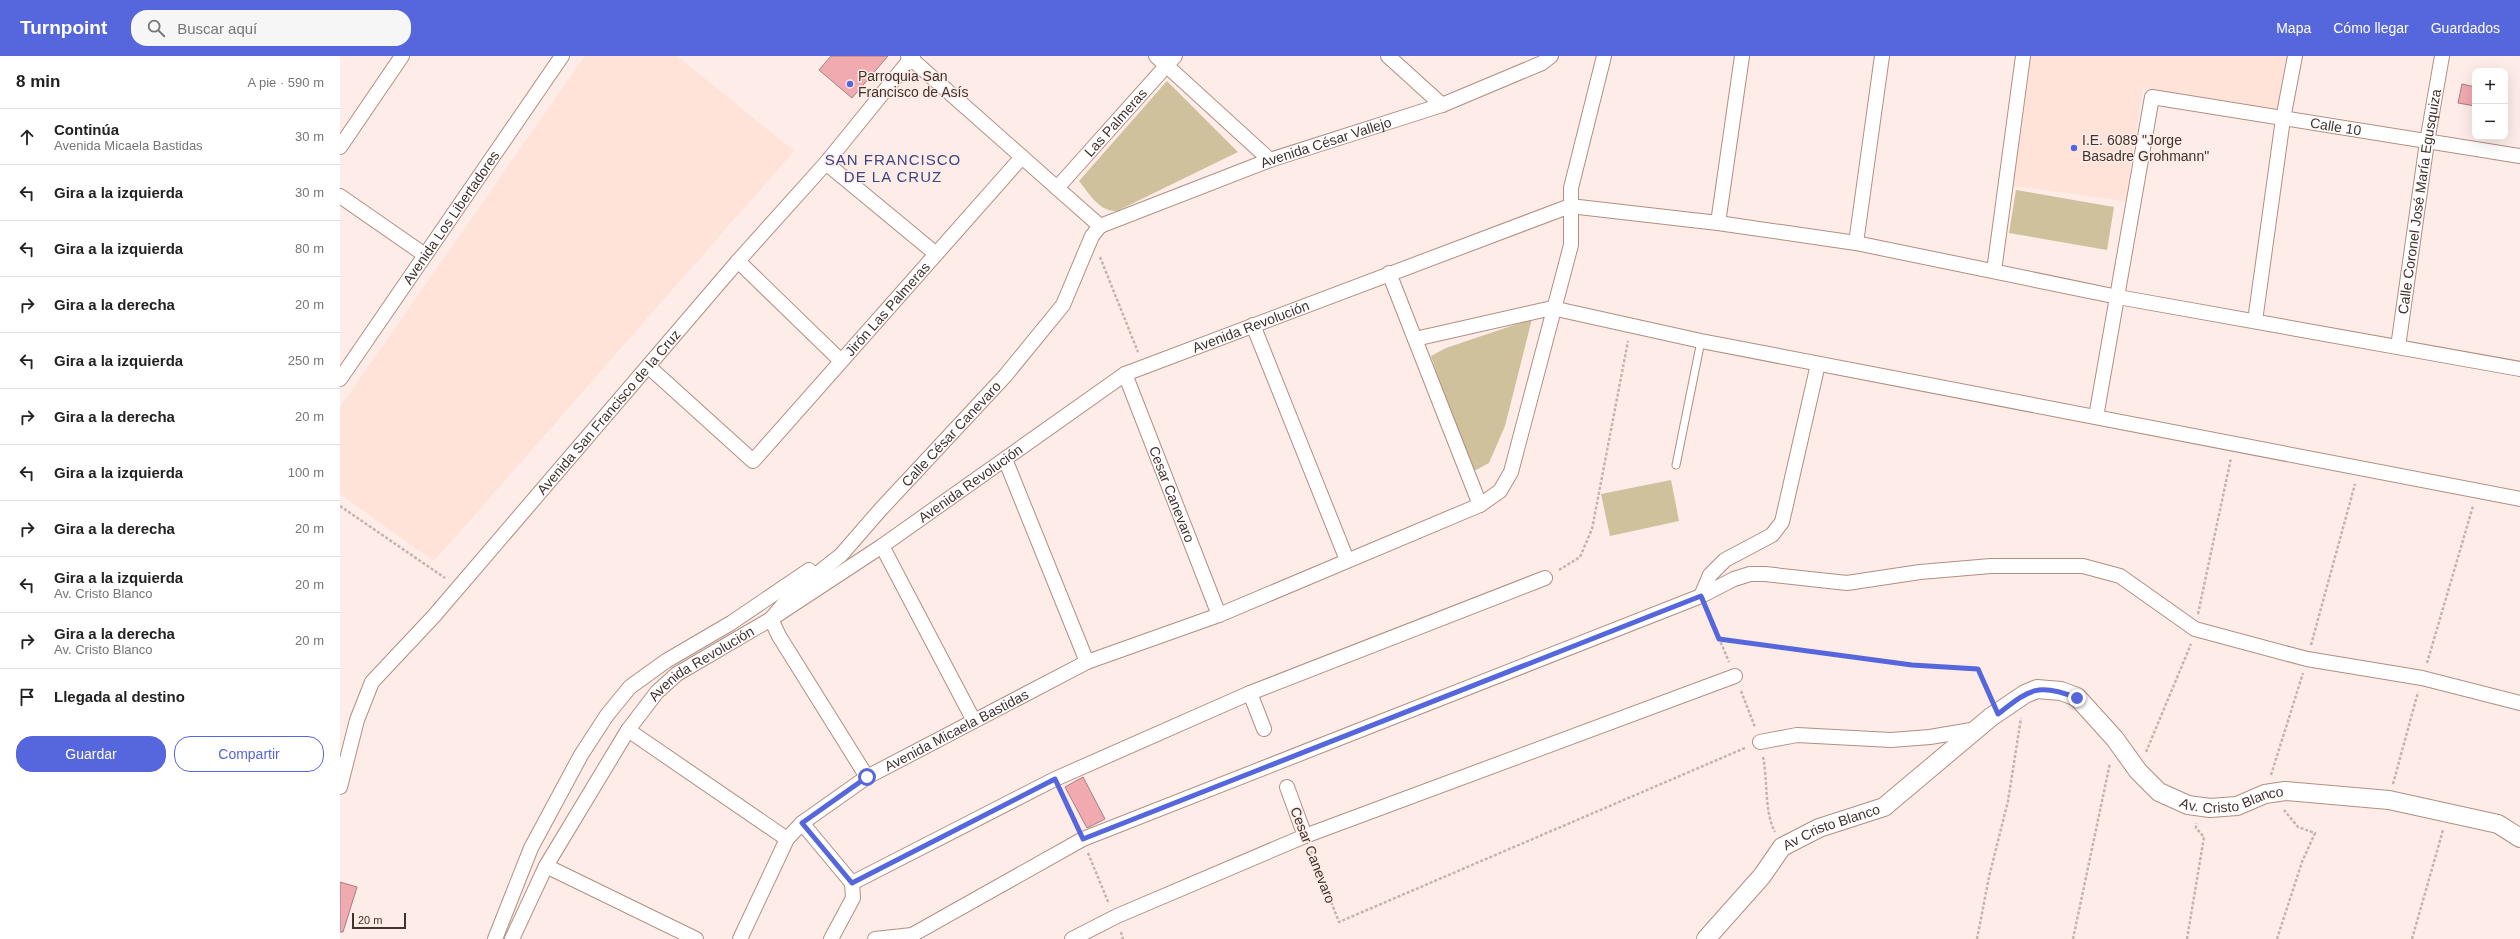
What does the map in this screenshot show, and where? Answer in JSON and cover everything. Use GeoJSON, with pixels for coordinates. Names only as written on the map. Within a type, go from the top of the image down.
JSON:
{"type":"FeatureCollection","features":[{"type":"Feature","properties":{"kind":"street"},"geometry":{"type":"LineString","coordinates":[[340,147],[402,56]]}},
{"type":"Feature","properties":{"kind":"street","name":"Avenida Los Libertadores"},"geometry":{"type":"LineString","coordinates":[[340,379],[345,360],[425,255],[562,56]]}},
{"type":"Feature","properties":{"kind":"street"},"geometry":{"type":"LineString","coordinates":[[1388,56],[1442,105]]}},
{"type":"Feature","properties":{"kind":"street","name":"Avenida César Vallejo"},"geometry":{"type":"LineString","coordinates":[[1096,231],[1270,160],[1442,105],[1542,63],[1551,56]]}},
{"type":"Feature","properties":{"kind":"street","name":"Avenida Micaela Bastidas"},"geometry":{"type":"LineString","coordinates":[[740,939],[787,839],[802,823],[867,777],[1087,662],[1220,615],[1480,505],[1500,491],[1511,472],[1552,308],[1570,245],[1572,223],[1570,206],[1571,188],[1604,56]]}},
{"type":"Feature","properties":{"kind":"street"},"geometry":{"type":"LineString","coordinates":[[1718,223],[1742,56]]}},
{"type":"Feature","properties":{"kind":"street"},"geometry":{"type":"LineString","coordinates":[[1856,243],[1882,56]]}},
{"type":"Feature","properties":{"kind":"street"},"geometry":{"type":"LineString","coordinates":[[1994,271],[2023,56]]}},
{"type":"Feature","properties":{"kind":"street"},"geometry":{"type":"LineString","coordinates":[[2255,321],[2283,119],[2295,56]]}},
{"type":"Feature","properties":{"kind":"street","name":"Calle Coronel José María Egusquiza"},"geometry":{"type":"LineString","coordinates":[[2398,347],[2427,142],[2442,56]]}},
{"type":"Feature","properties":{"kind":"street"},"geometry":{"type":"LineString","coordinates":[[911,57],[1057,188],[1096,231]]}},
{"type":"Feature","properties":{"kind":"street","name":"Avenida San Francisco de la Cruz"},"geometry":{"type":"LineString","coordinates":[[340,787],[357,720],[372,682],[459,588],[738,261],[826,162],[911,57]]}},
{"type":"Feature","properties":{"kind":"street"},"geometry":{"type":"LineString","coordinates":[[1166,59],[1270,160]]}},
{"type":"Feature","properties":{"kind":"street","name":"Las Palmeras"},"geometry":{"type":"LineString","coordinates":[[1057,188],[1166,59]]}},
{"type":"Feature","properties":{"kind":"street","name":"Calle 10"},"geometry":{"type":"LineString","coordinates":[[2118,297],[2152,97],[2520,156]]}},
{"type":"Feature","properties":{"kind":"street","name":"Jirón Las Palmeras"},"geometry":{"type":"LineString","coordinates":[[649,367],[753,461],[1022,157]]}},
{"type":"Feature","properties":{"kind":"street"},"geometry":{"type":"LineString","coordinates":[[826,162],[936,254]]}},
{"type":"Feature","properties":{"kind":"street"},"geometry":{"type":"LineString","coordinates":[[340,196],[425,255]]}},
{"type":"Feature","properties":{"kind":"street"},"geometry":{"type":"LineString","coordinates":[[1570,206],[1718,223],[1856,243],[2118,297],[2520,369]]}},
{"type":"Feature","properties":{"kind":"street","name":"Avenida Revolución"},"geometry":{"type":"LineString","coordinates":[[512,939],[546,866],[628,730],[657,692],[677,674],[771,619],[882,546],[1125,374],[1389,273],[1570,206]]}},
{"type":"Feature","properties":{"kind":"street","name":"Calle César Canevaro"},"geometry":{"type":"LineString","coordinates":[[771,619],[793,593],[841,555],[880,509],[1005,376],[1063,305],[1096,231]]}},
{"type":"Feature","properties":{"kind":"street"},"geometry":{"type":"LineString","coordinates":[[738,261],[841,361]]}},
{"type":"Feature","properties":{"kind":"street"},"geometry":{"type":"LineString","coordinates":[[1389,273],[1480,505]]}},
{"type":"Feature","properties":{"kind":"street"},"geometry":{"type":"LineString","coordinates":[[2096,417],[2118,297]]}},
{"type":"Feature","properties":{"kind":"street"},"geometry":{"type":"LineString","coordinates":[[1416,339],[1552,308],[1701,341],[2520,499]]}},
{"type":"Feature","properties":{"kind":"street"},"geometry":{"type":"LineString","coordinates":[[1253,325],[1347,560]]}},
{"type":"Feature","properties":{"kind":"street"},"geometry":{"type":"LineString","coordinates":[[1701,596],[1710,575],[1725,560],[1772,534],[1782,522],[1818,364]]}},
{"type":"Feature","properties":{"kind":"street","name":"Cesar Canevaro"},"geometry":{"type":"LineString","coordinates":[[1125,374],[1220,615]]}},
{"type":"Feature","properties":{"kind":"street"},"geometry":{"type":"LineString","coordinates":[[1005,459],[1087,662]]}},
{"type":"Feature","properties":{"kind":"street"},"geometry":{"type":"LineString","coordinates":[[495,939],[532,848],[577,762],[607,715],[630,687],[666,661],[731,623],[860,534]]}},
{"type":"Feature","properties":{"kind":"street"},"geometry":{"type":"LineString","coordinates":[[882,546],[974,721]]}},
{"type":"Feature","properties":{"kind":"street"},"geometry":{"type":"LineString","coordinates":[[875,939],[911,937],[1083,839],[1701,596],[1734,579],[1750,574],[1765,574],[1847,584],[1920,572],[1991,566],[2083,566],[2120,576],[2195,629],[2307,659],[2422,678],[2520,703]]}},
{"type":"Feature","properties":{"kind":"street"},"geometry":{"type":"LineString","coordinates":[[852,883],[1055,779],[1250,693],[1545,578]]}},
{"type":"Feature","properties":{"kind":"street"},"geometry":{"type":"LineString","coordinates":[[771,619],[779,636],[867,777]]}},
{"type":"Feature","properties":{"kind":"street"},"geometry":{"type":"LineString","coordinates":[[1072,939],[1114,917],[1305,836],[1735,676]]}},
{"type":"Feature","properties":{"kind":"street","name":"Av. Cristo Blanco"},"geometry":{"type":"LineString","coordinates":[[1994,716],[2025,694],[2037,689],[2061,691],[2077,698],[2115,739],[2138,772],[2159,792],[2188,805],[2237,806],[2265,794],[2285,791],[2389,800],[2498,824],[2520,838]]}},
{"type":"Feature","properties":{"kind":"street"},"geometry":{"type":"LineString","coordinates":[[1250,693],[1264,729]]}},
{"type":"Feature","properties":{"kind":"street","name":"Av Cristo Blanco"},"geometry":{"type":"LineString","coordinates":[[1706,939],[1762,876],[1782,847],[1819,828],[1884,807],[1994,716]]}},
{"type":"Feature","properties":{"kind":"street"},"geometry":{"type":"LineString","coordinates":[[1760,742],[1797,735],[1891,740],[1977,729]]}},
{"type":"Feature","properties":{"kind":"street"},"geometry":{"type":"LineString","coordinates":[[628,730],[787,839]]}},
{"type":"Feature","properties":{"kind":"street","name":"Cesar Canevaro"},"geometry":{"type":"LineString","coordinates":[[1287,787],[1305,836]]}},
{"type":"Feature","properties":{"kind":"street"},"geometry":{"type":"LineString","coordinates":[[802,823],[852,883],[853,898],[831,939]]}},
{"type":"Feature","properties":{"kind":"street"},"geometry":{"type":"LineString","coordinates":[[546,866],[696,939]]}},
{"type":"Feature","properties":{"kind":"lane"},"geometry":{"type":"LineString","coordinates":[[1676,465],[1701,341]]}},
{"type":"Feature","properties":{"kind":"path"},"geometry":{"type":"LineString","coordinates":[[1096,231],[1144,366]]}},
{"type":"Feature","properties":{"kind":"path"},"geometry":{"type":"LineString","coordinates":[[1545,578],[1580,557],[1592,529],[1631,326]]}},
{"type":"Feature","properties":{"kind":"path"},"geometry":{"type":"LineString","coordinates":[[2277,939],[2302,862],[2315,833],[2298,827],[2287,812],[2265,794],[2307,659],[2359,468]]}},
{"type":"Feature","properties":{"kind":"path"},"geometry":{"type":"LineString","coordinates":[[2389,800],[2422,678],[2477,491]]}},
{"type":"Feature","properties":{"kind":"path"},"geometry":{"type":"LineString","coordinates":[[340,506],[459,588]]}},
{"type":"Feature","properties":{"kind":"path"},"geometry":{"type":"LineString","coordinates":[[1701,596],[1735,676],[1760,742],[1768,778],[1769,821],[1782,847]]}},
{"type":"Feature","properties":{"kind":"path"},"geometry":{"type":"LineString","coordinates":[[1719,639],[1912,665],[1978,669],[1994,716]]}},
{"type":"Feature","properties":{"kind":"path"},"geometry":{"type":"LineString","coordinates":[[1977,939],[1987,884],[2008,801],[2025,694]]}},
{"type":"Feature","properties":{"kind":"path"},"geometry":{"type":"LineString","coordinates":[[2073,939],[2115,739]]}},
{"type":"Feature","properties":{"kind":"path","name":"Cesar Canevaro"},"geometry":{"type":"LineString","coordinates":[[1305,836],[1339,922],[1760,742]]}},
{"type":"Feature","properties":{"kind":"path"},"geometry":{"type":"LineString","coordinates":[[1055,779],[1083,839],[1124,939]]}},
{"type":"Feature","properties":{"kind":"path"},"geometry":{"type":"LineString","coordinates":[[2187,939],[2204,836],[2196,828],[2198,806]]}},
{"type":"Feature","properties":{"kind":"path"},"geometry":{"type":"LineString","coordinates":[[2412,939],[2448,814]]}},
{"type":"Feature","properties":{"kind":"shaded area"},"geometry":{"type":"Polygon","coordinates":[[[585,56],[677,56],[794,151],[434,561],[340,494],[340,407],[585,56]]]}},
{"type":"Feature","properties":{"kind":"shaded area","name":"I.E. 6089 \"Jorge Basadre Grohmann\""},"geometry":{"type":"Polygon","coordinates":[[[2027,56],[2288,56],[2278,110],[2143,88],[2125,201],[2008,185],[2027,56]]]}},
{"type":"Feature","properties":{"kind":"shaded area"},"geometry":{"type":"Polygon","coordinates":[[[1167,81],[1238,152],[1117,211],[1105,208],[1095,201],[1079,181],[1167,81]]]}},
{"type":"Feature","properties":{"kind":"shaded area"},"geometry":{"type":"Polygon","coordinates":[[[2016,190],[2114,207],[2107,250],[2009,233],[2016,190]]]}},
{"type":"Feature","properties":{"kind":"shaded area"},"geometry":{"type":"Polygon","coordinates":[[[1532,319],[1505,426],[1489,463],[1476,470],[1469,469],[1431,356],[1446,348],[1532,319]]]}},
{"type":"Feature","properties":{"kind":"shaded area"},"geometry":{"type":"Polygon","coordinates":[[[1671,480],[1679,521],[1610,536],[1601,494],[1671,480]]]}},
{"type":"Feature","properties":{"kind":"building","name":"Parroquia San Francisco de Asís"},"geometry":{"type":"Polygon","coordinates":[[[831,56],[888,56],[852,98],[819,70],[831,56]]]}},
{"type":"Feature","properties":{"kind":"building"},"geometry":{"type":"Polygon","coordinates":[[[2462,84],[2472,86],[2472,105],[2458,103],[2462,84]]]}},
{"type":"Feature","properties":{"kind":"building"},"geometry":{"type":"Polygon","coordinates":[[[1083,777],[1105,819],[1087,828],[1065,787],[1083,777]]]}},
{"type":"Feature","properties":{"kind":"building"},"geometry":{"type":"Polygon","coordinates":[[[340,882],[357,887],[343,932],[340,932],[340,882]]]}},
{"type":"Feature","properties":{"kind":"place","name":"Parroquia San Francisco de Asís"},"geometry":{"type":"Point","coordinates":[850,84]}},
{"type":"Feature","properties":{"kind":"place","name":"I.E. 6089 \"Jorge Basadre Grohmann\""},"geometry":{"type":"Point","coordinates":[2074,148]}},
{"type":"Feature","properties":{"kind":"district","name":"SAN FRANCISCO DE LA CRUZ"},"geometry":{"type":"Point","coordinates":[893,168]}},
{"type":"Feature","properties":{"kind":"route"},"geometry":{"type":"LineString","coordinates":[[867,777],[802,823],[852,883],[1055,779],[1083,839],[1701,596],[1719,639],[1912,665],[1978,669],[1998,714],[2025,694],[2037,689],[2061,691],[2077,698]]}}]}
